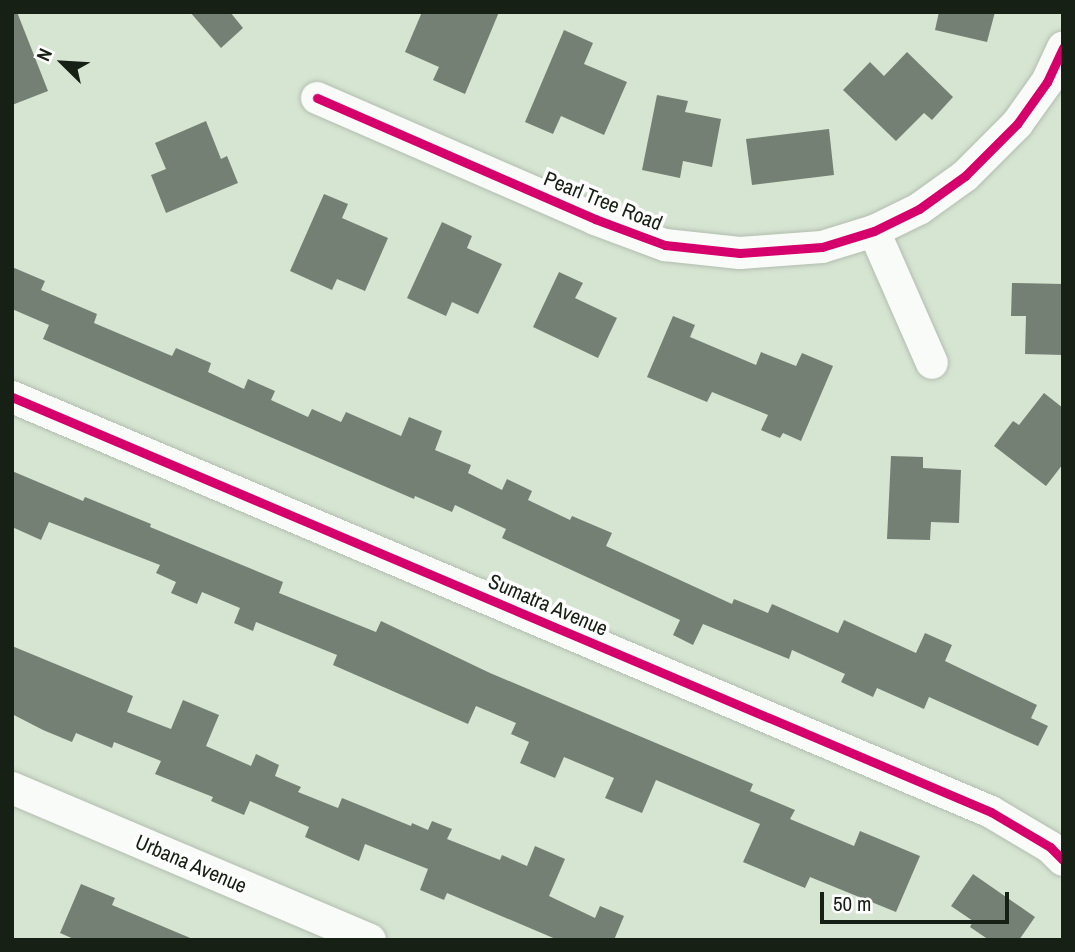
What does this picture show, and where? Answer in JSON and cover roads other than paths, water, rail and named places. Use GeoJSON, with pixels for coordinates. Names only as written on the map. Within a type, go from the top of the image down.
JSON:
{"type":"FeatureCollection","features":[{"type":"Feature","properties":{"kind":"street","name":"Pearl Tree Road"},"geometry":{"type":"LineString","coordinates":[[317,98],[595,219],[665,244],[740,253],[822,247],[874,231],[919,209],[965,176],[1017,124],[1047,82],[1063,47]]}},
{"type":"Feature","properties":{"kind":"street"},"geometry":{"type":"LineString","coordinates":[[874,231],[932,363]]}},
{"type":"Feature","properties":{"kind":"street","name":"Sumatra Avenue"},"geometry":{"type":"LineString","coordinates":[[12,397],[991,812],[1050,847],[1063,860]]}},
{"type":"Feature","properties":{"kind":"street","name":"Urbana Avenue"},"geometry":{"type":"LineString","coordinates":[[12,789],[370,940]]}}]}
